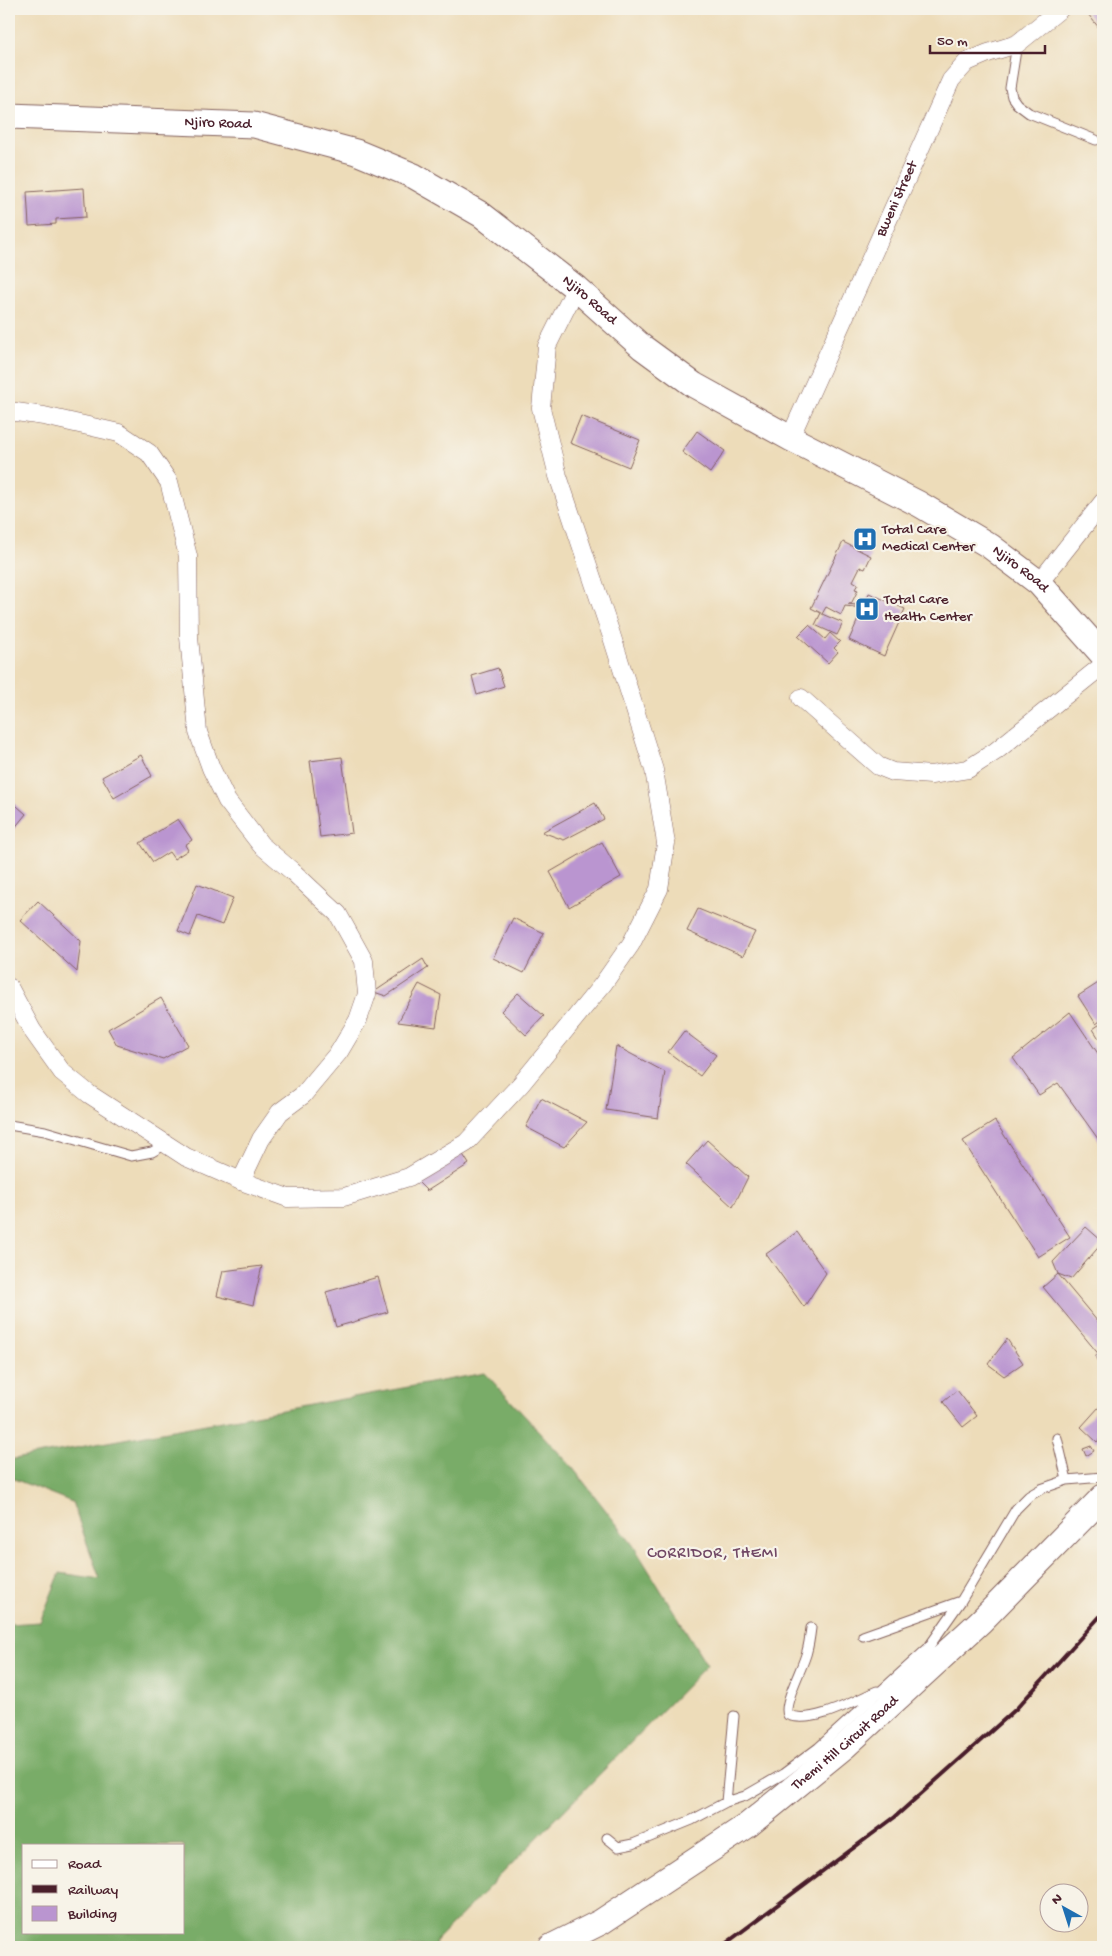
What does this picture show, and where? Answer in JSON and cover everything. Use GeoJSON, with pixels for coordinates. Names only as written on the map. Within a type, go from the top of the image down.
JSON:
{"type":"FeatureCollection","features":[{"type":"Feature","properties":{"kind":"street","name":"Bweni Street"},"geometry":{"type":"LineString","coordinates":[[790,438],[951,80],[967,62],[1018,44],[1060,9]]}},
{"type":"Feature","properties":{"kind":"street","name":"Njiro Road"},"geometry":{"type":"LineString","coordinates":[[9,116],[254,126],[356,152],[414,176],[482,215],[576,288],[642,347],[694,385],[790,438],[919,504],[990,546],[1039,583],[1103,655]]}},
{"type":"Feature","properties":{"kind":"street"},"geometry":{"type":"LineString","coordinates":[[9,987],[32,1030],[62,1072],[89,1094],[186,1157],[240,1181],[288,1198],[344,1197],[409,1177],[466,1143],[521,1084],[603,984],[631,944],[659,889],[666,843],[654,770],[558,476],[541,408],[547,346],[576,288]]}},
{"type":"Feature","properties":{"kind":"street"},"geometry":{"type":"LineString","coordinates":[[9,411],[44,416],[119,433],[148,454],[170,482],[188,556],[188,637],[198,732],[211,768],[227,801],[261,845],[338,914],[364,961],[367,994],[358,1020],[339,1052],[303,1095],[280,1112],[261,1139],[240,1181]]}},
{"type":"Feature","properties":{"kind":"street"},"geometry":{"type":"LineString","coordinates":[[1039,583],[1103,502]]}},
{"type":"Feature","properties":{"kind":"street"},"geometry":{"type":"LineString","coordinates":[[801,698],[878,766],[893,772],[932,775],[968,769],[996,751],[1103,665]]}},
{"type":"Feature","properties":{"kind":"street","name":"Themi Hill Circuit Road"},"geometry":{"type":"LineString","coordinates":[[551,1947],[601,1922],[748,1825],[845,1746],[981,1621],[1103,1497]]}},
{"type":"Feature","properties":{"kind":"lane"},"geometry":{"type":"LineString","coordinates":[[1018,44],[1010,88],[1012,97],[1017,104],[1028,113],[1096,140]]}},
{"type":"Feature","properties":{"kind":"lane"},"geometry":{"type":"LineString","coordinates":[[9,1125],[45,1131],[131,1156],[152,1152],[166,1144]]}},
{"type":"Feature","properties":{"kind":"lane"},"geometry":{"type":"LineString","coordinates":[[1058,1438],[1066,1480]]}},
{"type":"Feature","properties":{"kind":"lane"},"geometry":{"type":"LineString","coordinates":[[607,1838],[618,1846],[633,1844],[692,1820],[726,1802],[745,1796],[783,1774],[824,1742],[928,1648],[961,1601],[1016,1510],[1029,1496],[1041,1489],[1066,1480],[1103,1477]]}},
{"type":"Feature","properties":{"kind":"lane"},"geometry":{"type":"LineString","coordinates":[[863,1636],[961,1601]]}},
{"type":"Feature","properties":{"kind":"lane"},"geometry":{"type":"LineString","coordinates":[[811,1628],[807,1652],[789,1698],[786,1710],[788,1715],[793,1717],[819,1716],[884,1688]]}},
{"type":"Feature","properties":{"kind":"lane"},"geometry":{"type":"LineString","coordinates":[[726,1802],[734,1716]]}},
{"type":"Feature","properties":{"kind":"green space"},"geometry":{"type":"Polygon","coordinates":[[[485,1373],[572,1467],[633,1545],[707,1665],[436,1941],[435,1947],[9,1947],[9,1624],[40,1622],[60,1573],[100,1579],[72,1502],[9,1477],[9,1460],[485,1373]]]}},
{"type":"Feature","properties":{"kind":"building"},"geometry":{"type":"Polygon","coordinates":[[[1084,9],[1103,9],[1103,33],[1084,9]]]}},
{"type":"Feature","properties":{"kind":"building"},"geometry":{"type":"Polygon","coordinates":[[[84,188],[86,217],[56,219],[56,224],[29,226],[27,192],[84,188]]]}},
{"type":"Feature","properties":{"kind":"building"},"geometry":{"type":"Polygon","coordinates":[[[581,416],[640,440],[629,467],[570,443],[581,416]]]}},
{"type":"Feature","properties":{"kind":"building"},"geometry":{"type":"Polygon","coordinates":[[[697,431],[725,451],[710,473],[682,452],[697,431]]]}},
{"type":"Feature","properties":{"kind":"building"},"geometry":{"type":"Polygon","coordinates":[[[843,542],[871,556],[865,569],[860,567],[853,581],[858,584],[855,589],[858,590],[851,604],[848,604],[864,606],[869,593],[905,609],[884,656],[849,640],[863,608],[845,606],[841,615],[826,607],[822,614],[843,623],[837,635],[815,625],[821,613],[811,608],[843,542]]]}},
{"type":"Feature","properties":{"kind":"building"},"geometry":{"type":"Polygon","coordinates":[[[809,625],[825,639],[830,633],[840,642],[834,648],[838,652],[828,663],[798,636],[809,625]]]}},
{"type":"Feature","properties":{"kind":"building"},"geometry":{"type":"Polygon","coordinates":[[[498,668],[504,686],[477,695],[472,676],[498,668]]]}},
{"type":"Feature","properties":{"kind":"building"},"geometry":{"type":"Polygon","coordinates":[[[141,755],[152,776],[114,798],[102,777],[141,755]]]}},
{"type":"Feature","properties":{"kind":"building"},"geometry":{"type":"Polygon","coordinates":[[[342,757],[352,833],[320,837],[310,761],[342,757]]]}},
{"type":"Feature","properties":{"kind":"building"},"geometry":{"type":"Polygon","coordinates":[[[9,799],[26,814],[9,835],[9,799]]]}},
{"type":"Feature","properties":{"kind":"building"},"geometry":{"type":"Polygon","coordinates":[[[595,803],[604,819],[564,840],[542,832],[595,803]]]}},
{"type":"Feature","properties":{"kind":"building"},"geometry":{"type":"Polygon","coordinates":[[[178,819],[192,840],[185,845],[188,850],[174,859],[169,852],[153,862],[140,843],[178,819]]]}},
{"type":"Feature","properties":{"kind":"building"},"geometry":{"type":"Polygon","coordinates":[[[602,842],[621,877],[569,907],[550,872],[602,842]]]}},
{"type":"Feature","properties":{"kind":"building"},"geometry":{"type":"Polygon","coordinates":[[[197,884],[233,898],[222,925],[198,916],[190,936],[178,931],[197,884]]]}},
{"type":"Feature","properties":{"kind":"building"},"geometry":{"type":"Polygon","coordinates":[[[38,901],[81,941],[77,972],[20,920],[38,901]]]}},
{"type":"Feature","properties":{"kind":"building"},"geometry":{"type":"Polygon","coordinates":[[[698,909],[755,932],[743,956],[687,931],[698,909]]]}},
{"type":"Feature","properties":{"kind":"building"},"geometry":{"type":"Polygon","coordinates":[[[513,918],[544,933],[524,973],[493,958],[513,918]]]}},
{"type":"Feature","properties":{"kind":"building"},"geometry":{"type":"Polygon","coordinates":[[[423,959],[428,968],[386,996],[374,992],[423,959]]]}},
{"type":"Feature","properties":{"kind":"building"},"geometry":{"type":"Polygon","coordinates":[[[1103,980],[1103,1019],[1096,1024],[1078,996],[1103,980]]]}},
{"type":"Feature","properties":{"kind":"building"},"geometry":{"type":"Polygon","coordinates":[[[419,984],[441,995],[436,1027],[398,1022],[419,984]]]}},
{"type":"Feature","properties":{"kind":"building"},"geometry":{"type":"Polygon","coordinates":[[[518,993],[544,1016],[526,1035],[501,1011],[518,993]]]}},
{"type":"Feature","properties":{"kind":"building"},"geometry":{"type":"Polygon","coordinates":[[[161,998],[188,1045],[163,1059],[117,1045],[108,1029],[161,998]]]}},
{"type":"Feature","properties":{"kind":"building"},"geometry":{"type":"Polygon","coordinates":[[[1070,1012],[1103,1061],[1103,1141],[1101,1143],[1058,1083],[1039,1095],[1013,1058],[1070,1012]]]}},
{"type":"Feature","properties":{"kind":"building"},"geometry":{"type":"Polygon","coordinates":[[[1103,1022],[1103,1045],[1093,1029],[1103,1022]]]}},
{"type":"Feature","properties":{"kind":"building"},"geometry":{"type":"Polygon","coordinates":[[[684,1031],[716,1055],[700,1076],[668,1052],[684,1031]]]}},
{"type":"Feature","properties":{"kind":"building"},"geometry":{"type":"Polygon","coordinates":[[[616,1046],[665,1072],[658,1118],[606,1110],[616,1046]]]}},
{"type":"Feature","properties":{"kind":"building"},"geometry":{"type":"Polygon","coordinates":[[[541,1098],[587,1122],[564,1147],[526,1127],[541,1098]]]}},
{"type":"Feature","properties":{"kind":"building"},"geometry":{"type":"Polygon","coordinates":[[[995,1121],[1070,1237],[1038,1257],[963,1141],[995,1121]]]}},
{"type":"Feature","properties":{"kind":"building"},"geometry":{"type":"Polygon","coordinates":[[[707,1140],[748,1177],[733,1207],[686,1164],[707,1140]]]}},
{"type":"Feature","properties":{"kind":"building"},"geometry":{"type":"Polygon","coordinates":[[[462,1153],[469,1164],[427,1191],[415,1179],[462,1153]]]}},
{"type":"Feature","properties":{"kind":"building"},"geometry":{"type":"Polygon","coordinates":[[[1086,1227],[1103,1242],[1071,1279],[1058,1274],[1053,1262],[1086,1227]]]}},
{"type":"Feature","properties":{"kind":"building"},"geometry":{"type":"Polygon","coordinates":[[[797,1232],[826,1273],[804,1307],[766,1254],[797,1232]]]}},
{"type":"Feature","properties":{"kind":"building"},"geometry":{"type":"Polygon","coordinates":[[[262,1266],[253,1305],[217,1296],[223,1271],[262,1266]]]}},
{"type":"Feature","properties":{"kind":"building"},"geometry":{"type":"Polygon","coordinates":[[[1058,1274],[1103,1328],[1103,1353],[1101,1357],[1043,1287],[1058,1274]]]}},
{"type":"Feature","properties":{"kind":"building"},"geometry":{"type":"Polygon","coordinates":[[[378,1277],[388,1312],[336,1327],[326,1292],[378,1277]]]}},
{"type":"Feature","properties":{"kind":"building"},"geometry":{"type":"Polygon","coordinates":[[[1007,1339],[1023,1363],[1004,1376],[988,1364],[1007,1339]]]}},
{"type":"Feature","properties":{"kind":"building"},"geometry":{"type":"Polygon","coordinates":[[[957,1390],[977,1416],[963,1427],[943,1402],[957,1390]]]}},
{"type":"Feature","properties":{"kind":"building"},"geometry":{"type":"Polygon","coordinates":[[[1099,1407],[1103,1411],[1103,1435],[1097,1442],[1081,1427],[1099,1407]]]}},
{"type":"Feature","properties":{"kind":"building"},"geometry":{"type":"Polygon","coordinates":[[[1091,1446],[1094,1451],[1086,1456],[1083,1449],[1091,1446]]]}},
{"type":"Feature","properties":{"kind":"railway"},"geometry":{"type":"LineString","coordinates":[[721,1947],[895,1817],[1016,1709],[1103,1613]]}},
{"type":"Feature","properties":{"kind":"place","name":"Total Care Medical Center"},"geometry":{"type":"Point","coordinates":[865,539]}},
{"type":"Feature","properties":{"kind":"place","name":"Total Care Health Center"},"geometry":{"type":"Point","coordinates":[867,609]}},
{"type":"Feature","properties":{"kind":"district","name":"CORRIDOR, THEMI"},"geometry":{"type":"Point","coordinates":[713,1554]}}]}
